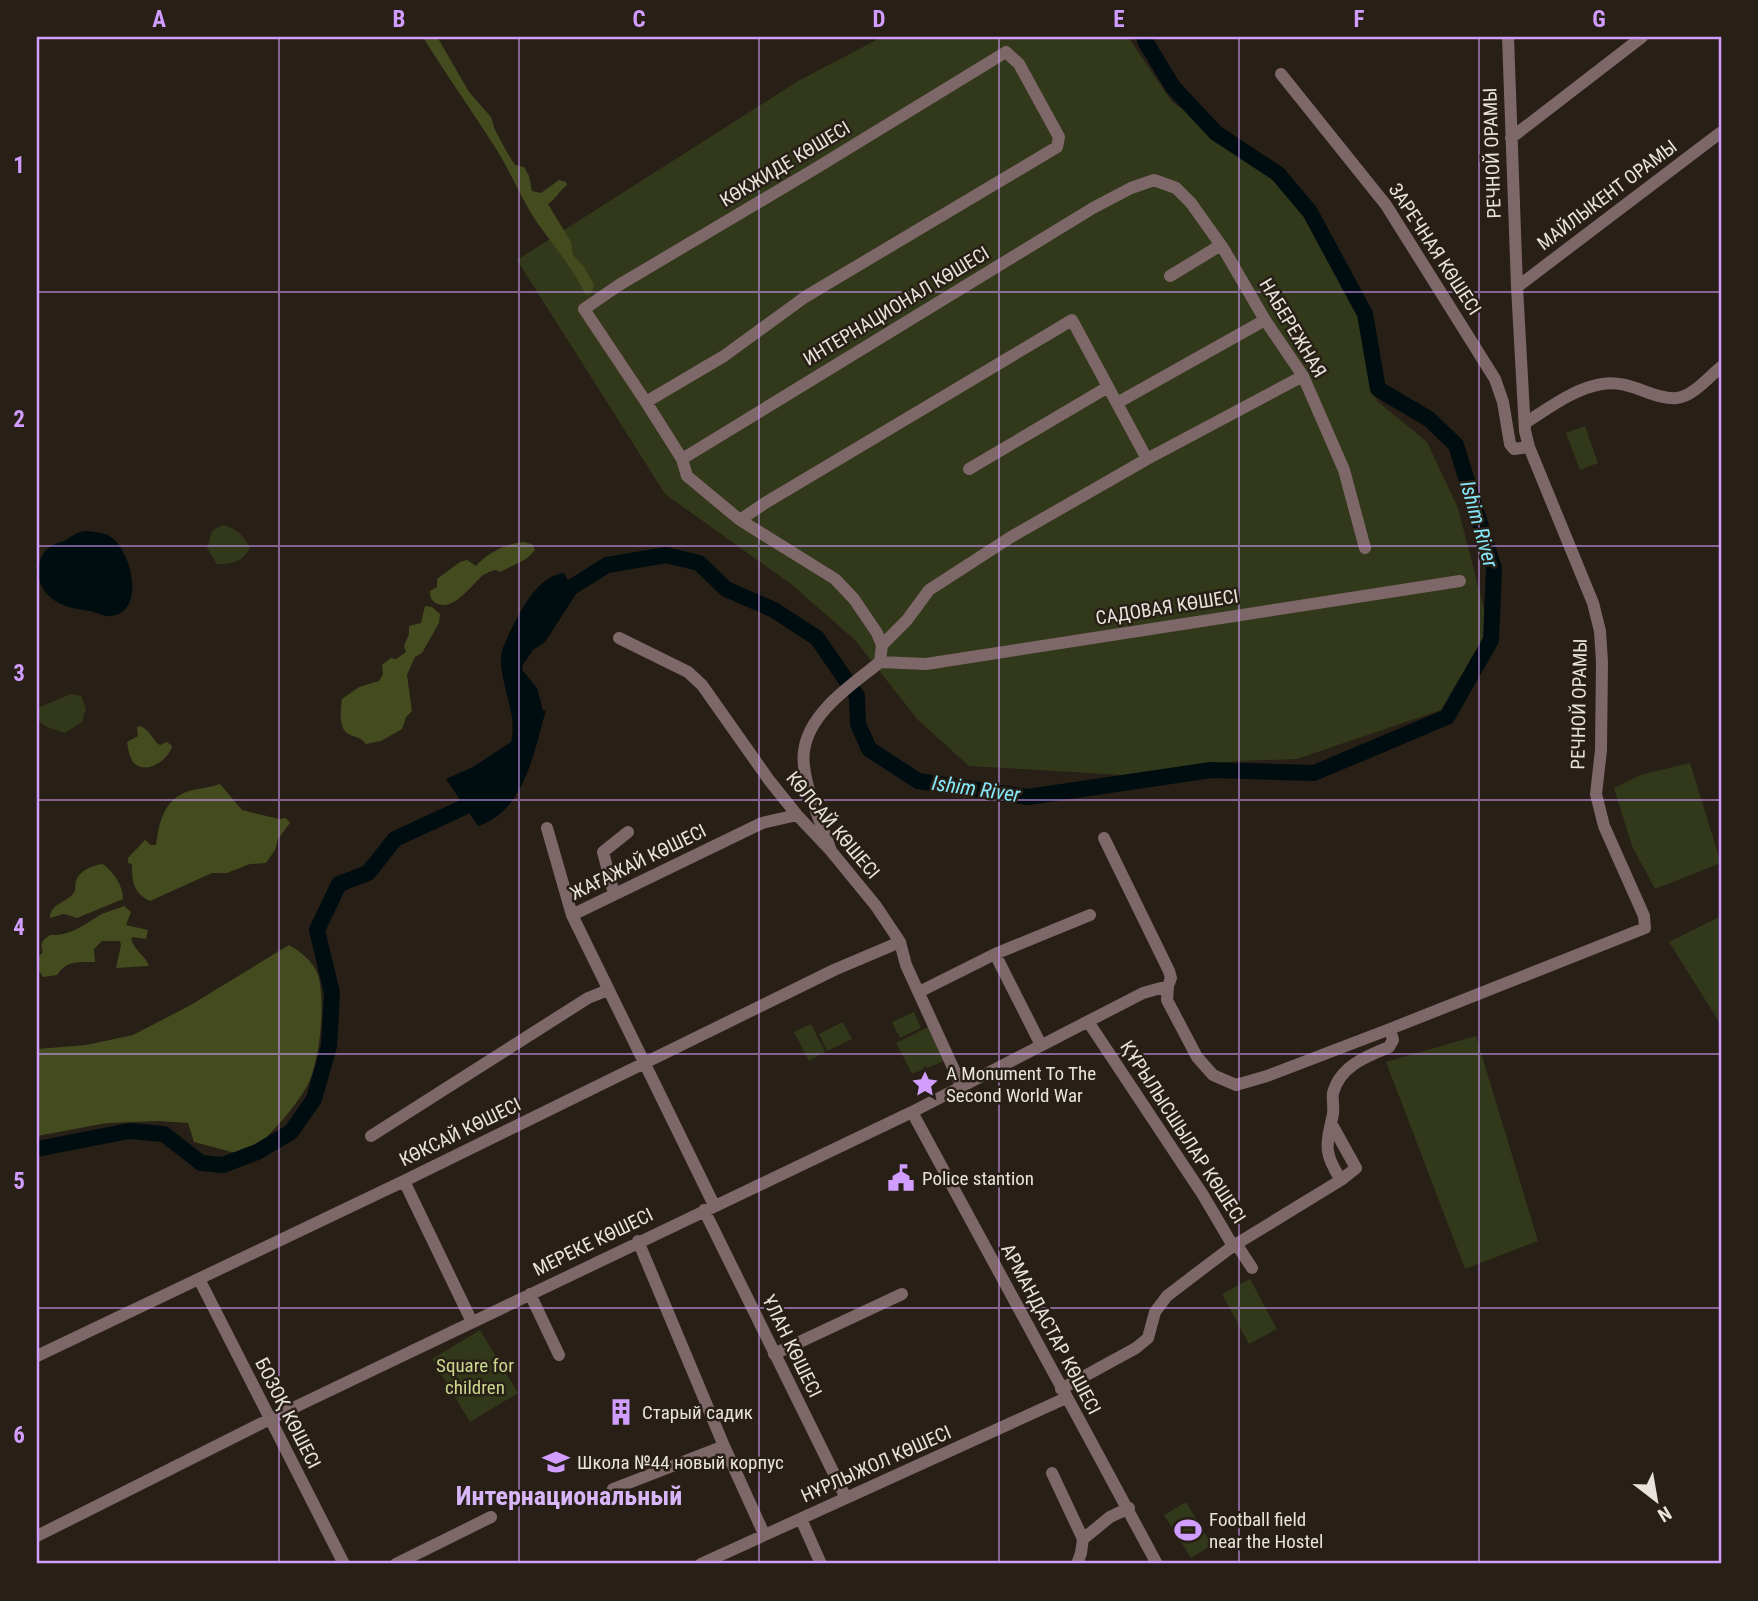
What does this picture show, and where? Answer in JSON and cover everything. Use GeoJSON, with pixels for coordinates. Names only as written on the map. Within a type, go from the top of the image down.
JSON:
{"type":"FeatureCollection","features":[{"type":"Feature","properties":{"kind":"street","name":"РЕЧНОЙ ОРАМЫ"},"geometry":{"type":"LineString","coordinates":[[1104,838],[1169,971],[1171,978],[1167,1000],[1197,1057],[1213,1075],[1236,1085],[1390,1029],[1646,928],[1644,916],[1604,826],[1596,794],[1601,750],[1600,631],[1593,603],[1529,447],[1525,423],[1508,37]]}},
{"type":"Feature","properties":{"kind":"street"},"geometry":{"type":"LineString","coordinates":[[1511,138],[1642,37]]}},
{"type":"Feature","properties":{"kind":"street","name":"КӨКЖИДЕ КӨШЕСІ"},"geometry":{"type":"LineString","coordinates":[[1006,52],[1019,64],[1059,137],[1056,147],[805,298],[724,356],[646,402],[584,309],[619,285],[1006,52]]}},
{"type":"Feature","properties":{"kind":"street","name":"ЗАРЕЧНАЯ КӨШЕСІ"},"geometry":{"type":"LineString","coordinates":[[1281,74],[1386,205],[1494,379],[1503,402],[1510,444],[1514,449],[1529,447]]}},
{"type":"Feature","properties":{"kind":"street","name":"МАЙЛЫКЕНТ ОРАМЫ"},"geometry":{"type":"LineString","coordinates":[[1517,287],[1720,133]]}},
{"type":"Feature","properties":{"kind":"street","name":"НАБЕРЕЖНАЯ"},"geometry":{"type":"LineString","coordinates":[[1130,188],[1154,180],[1176,188],[1191,203],[1221,245],[1265,320],[1303,376],[1344,470],[1365,548]]}},
{"type":"Feature","properties":{"kind":"street","name":"ИНТЕРНАЦИОНАЛ КӨШЕСІ"},"geometry":{"type":"LineString","coordinates":[[682,460],[1093,208],[1130,188]]}},
{"type":"Feature","properties":{"kind":"street"},"geometry":{"type":"LineString","coordinates":[[1170,276],[1221,245]]}},
{"type":"Feature","properties":{"kind":"street"},"geometry":{"type":"LineString","coordinates":[[740,520],[1072,320],[1147,459]]}},
{"type":"Feature","properties":{"kind":"street"},"geometry":{"type":"LineString","coordinates":[[1117,403],[1265,320]]}},
{"type":"Feature","properties":{"kind":"street"},"geometry":{"type":"LineString","coordinates":[[1525,423],[1588,387],[1604,383],[1622,383],[1677,398],[1687,394],[1721,367]]}},
{"type":"Feature","properties":{"kind":"street"},"geometry":{"type":"LineString","coordinates":[[881,645],[906,620],[929,590],[1011,537],[1147,459],[1303,376]]}},
{"type":"Feature","properties":{"kind":"street"},"geometry":{"type":"LineString","coordinates":[[970,469],[1108,387]]}},
{"type":"Feature","properties":{"kind":"street"},"geometry":{"type":"LineString","coordinates":[[646,402],[682,460],[687,476],[740,520],[835,579],[854,599],[877,633],[881,645],[880,662],[837,698],[809,732],[803,753],[808,783],[831,850]]}},
{"type":"Feature","properties":{"kind":"street","name":"САДОВАЯ КӨШЕСІ"},"geometry":{"type":"LineString","coordinates":[[880,662],[926,664],[1460,581]]}},
{"type":"Feature","properties":{"kind":"street","name":"КӨЛСАЙ КӨШЕСІ"},"geometry":{"type":"LineString","coordinates":[[619,638],[688,672],[702,685],[744,747],[797,815],[831,850],[876,906],[900,942],[906,965],[961,1085]]}},
{"type":"Feature","properties":{"kind":"street","name":"ЖАҒАЖАЙ КӨШЕСІ"},"geometry":{"type":"LineString","coordinates":[[646,1062],[572,915],[762,823],[797,815]]}},
{"type":"Feature","properties":{"kind":"street"},"geometry":{"type":"LineString","coordinates":[[547,828],[572,915]]}},
{"type":"Feature","properties":{"kind":"street"},"geometry":{"type":"LineString","coordinates":[[614,894],[603,852],[628,832]]}},
{"type":"Feature","properties":{"kind":"street"},"geometry":{"type":"LineString","coordinates":[[919,992],[995,954],[1090,915]]}},
{"type":"Feature","properties":{"kind":"street","name":"КӨКСАЙ КӨШЕСІ"},"geometry":{"type":"LineString","coordinates":[[37,1356],[404,1181],[834,970],[900,942]]}},
{"type":"Feature","properties":{"kind":"street"},"geometry":{"type":"LineString","coordinates":[[995,954],[1041,1045]]}},
{"type":"Feature","properties":{"kind":"street","name":"МЕРЕКЕ КӨШЕСІ"},"geometry":{"type":"LineString","coordinates":[[37,1536],[270,1419],[912,1112],[1143,993],[1168,986]]}},
{"type":"Feature","properties":{"kind":"street"},"geometry":{"type":"LineString","coordinates":[[371,1136],[588,998],[608,990]]}},
{"type":"Feature","properties":{"kind":"street","name":"ҚҰРЫЛЫСШЫЛАР КӨШЕСІ"},"geometry":{"type":"LineString","coordinates":[[1064,1394],[1136,1348],[1147,1338],[1155,1312],[1167,1296],[1235,1246],[1089,1023]]}},
{"type":"Feature","properties":{"kind":"street"},"geometry":{"type":"LineString","coordinates":[[1341,1180],[1328,1159],[1334,1109],[1332,1097],[1337,1081],[1349,1067],[1390,1047],[1393,1040],[1390,1029]]}},
{"type":"Feature","properties":{"kind":"street","name":"ҰЛАН КӨШЕСІ"},"geometry":{"type":"LineString","coordinates":[[646,1062],[774,1354],[846,1498]]}},
{"type":"Feature","properties":{"kind":"street","name":"АРМАНДАСТАР КӨШЕСІ"},"geometry":{"type":"LineString","coordinates":[[912,1112],[1064,1394],[1129,1508],[1154,1564]]}},
{"type":"Feature","properties":{"kind":"street"},"geometry":{"type":"LineString","coordinates":[[1252,1268],[1235,1246],[1356,1171],[1331,1123]]}},
{"type":"Feature","properties":{"kind":"street"},"geometry":{"type":"LineString","coordinates":[[404,1181],[472,1322]]}},
{"type":"Feature","properties":{"kind":"street"},"geometry":{"type":"LineString","coordinates":[[638,1241],[723,1446],[764,1534]]}},
{"type":"Feature","properties":{"kind":"street","name":"БОЗОҚ КӨШЕСІ"},"geometry":{"type":"LineString","coordinates":[[199,1279],[344,1564]]}},
{"type":"Feature","properties":{"kind":"street"},"geometry":{"type":"LineString","coordinates":[[530,1294],[559,1355]]}},
{"type":"Feature","properties":{"kind":"street"},"geometry":{"type":"LineString","coordinates":[[774,1354],[902,1294]]}},
{"type":"Feature","properties":{"kind":"street","name":"НҰРЛЫЖОЛ КӨШЕСІ"},"geometry":{"type":"LineString","coordinates":[[701,1564],[1064,1394]]}},
{"type":"Feature","properties":{"kind":"street"},"geometry":{"type":"LineString","coordinates":[[613,1489],[723,1446]]}},
{"type":"Feature","properties":{"kind":"street"},"geometry":{"type":"LineString","coordinates":[[1052,1473],[1083,1539]]}},
{"type":"Feature","properties":{"kind":"street"},"geometry":{"type":"LineString","coordinates":[[1077,1564],[1083,1539],[1110,1517],[1129,1508]]}},
{"type":"Feature","properties":{"kind":"street"},"geometry":{"type":"LineString","coordinates":[[396,1564],[492,1517]]}},
{"type":"Feature","properties":{"kind":"street"},"geometry":{"type":"LineString","coordinates":[[801,1519],[821,1564]]}},
{"type":"Feature","properties":{"kind":"green space"},"geometry":{"type":"Polygon","coordinates":[[[423,37],[436,37],[439,40],[469,92],[491,117],[495,130],[515,165],[524,167],[532,191],[541,193],[559,180],[566,182],[567,185],[548,204],[571,242],[573,255],[584,267],[594,285],[592,292],[586,295],[571,269],[534,218],[499,154],[423,37]]]}},
{"type":"Feature","properties":{"kind":"green space"},"geometry":{"type":"Polygon","coordinates":[[[882,37],[1128,37],[1172,102],[1300,191],[1362,312],[1377,401],[1427,442],[1458,508],[1489,628],[1441,710],[1297,759],[1238,761],[1123,775],[969,766],[918,720],[855,640],[791,584],[665,494],[517,260],[798,81],[882,37]]]}},
{"type":"Feature","properties":{"kind":"green space"},"geometry":{"type":"Polygon","coordinates":[[[1585,426],[1598,463],[1580,470],[1566,433],[1585,426]]]}},
{"type":"Feature","properties":{"kind":"green space"},"geometry":{"type":"Polygon","coordinates":[[[222,525],[239,533],[250,548],[236,561],[217,564],[207,548],[212,531],[222,525]]]}},
{"type":"Feature","properties":{"kind":"green space"},"geometry":{"type":"Polygon","coordinates":[[[523,542],[532,544],[535,550],[526,559],[500,572],[495,570],[485,574],[456,601],[438,604],[430,596],[430,591],[437,587],[437,579],[460,562],[467,560],[476,566],[497,550],[523,542]]]}},
{"type":"Feature","properties":{"kind":"green space"},"geometry":{"type":"Polygon","coordinates":[[[425,606],[432,607],[440,614],[439,623],[422,653],[415,657],[407,675],[412,711],[406,717],[402,729],[381,741],[366,744],[344,730],[341,717],[342,699],[359,687],[379,681],[383,674],[382,665],[406,652],[404,646],[409,626],[421,623],[425,606]]]}},
{"type":"Feature","properties":{"kind":"green space"},"geometry":{"type":"Polygon","coordinates":[[[71,694],[81,696],[86,709],[82,722],[65,733],[47,727],[37,720],[37,708],[71,694]]]}},
{"type":"Feature","properties":{"kind":"green space"},"geometry":{"type":"Polygon","coordinates":[[[141,726],[158,744],[167,742],[172,746],[163,760],[146,768],[133,762],[127,742],[138,736],[137,727],[141,726]]]}},
{"type":"Feature","properties":{"kind":"green space"},"geometry":{"type":"Polygon","coordinates":[[[1690,763],[1721,863],[1655,889],[1632,846],[1614,788],[1640,775],[1690,763]]]}},
{"type":"Feature","properties":{"kind":"green space"},"geometry":{"type":"Polygon","coordinates":[[[220,784],[242,810],[279,819],[286,818],[290,823],[278,839],[275,850],[266,863],[250,864],[227,873],[212,873],[150,901],[144,898],[135,886],[132,864],[128,863],[128,858],[145,840],[156,845],[165,811],[176,798],[183,793],[220,784]]]}},
{"type":"Feature","properties":{"kind":"green space"},"geometry":{"type":"Polygon","coordinates":[[[103,864],[117,880],[123,899],[77,918],[64,914],[50,918],[52,910],[73,894],[77,878],[91,867],[103,864]]]}},
{"type":"Feature","properties":{"kind":"green space"},"geometry":{"type":"Polygon","coordinates":[[[124,906],[131,912],[126,925],[148,930],[146,939],[131,939],[149,966],[116,968],[120,941],[102,941],[94,949],[95,962],[74,963],[57,975],[43,977],[37,967],[37,958],[43,952],[42,944],[45,938],[71,931],[102,914],[124,906]]]}},
{"type":"Feature","properties":{"kind":"green space"},"geometry":{"type":"Polygon","coordinates":[[[1721,916],[1721,1025],[1669,942],[1721,916]]]}},
{"type":"Feature","properties":{"kind":"green space"},"geometry":{"type":"Polygon","coordinates":[[[289,945],[306,957],[318,975],[321,1015],[318,1048],[312,1076],[294,1106],[247,1156],[194,1142],[188,1123],[107,1123],[37,1136],[37,1049],[86,1045],[133,1035],[189,1006],[289,945]]]}},
{"type":"Feature","properties":{"kind":"green space"},"geometry":{"type":"Polygon","coordinates":[[[914,1012],[921,1028],[900,1038],[892,1022],[914,1012]]]}},
{"type":"Feature","properties":{"kind":"green space"},"geometry":{"type":"Polygon","coordinates":[[[843,1022],[852,1039],[827,1051],[819,1034],[843,1022]]]}},
{"type":"Feature","properties":{"kind":"green space"},"geometry":{"type":"Polygon","coordinates":[[[811,1024],[825,1052],[809,1061],[794,1032],[811,1024]]]}},
{"type":"Feature","properties":{"kind":"green space"},"geometry":{"type":"Polygon","coordinates":[[[928,1027],[944,1061],[912,1074],[896,1043],[928,1027]]]}},
{"type":"Feature","properties":{"kind":"green space"},"geometry":{"type":"Polygon","coordinates":[[[1476,1036],[1538,1241],[1465,1269],[1386,1062],[1476,1036]]]}},
{"type":"Feature","properties":{"kind":"green space"},"geometry":{"type":"Polygon","coordinates":[[[1250,1279],[1277,1329],[1249,1344],[1222,1294],[1250,1279]]]}},
{"type":"Feature","properties":{"kind":"green space","name":"Square for children"},"geometry":{"type":"Polygon","coordinates":[[[480,1330],[518,1393],[470,1422],[432,1359],[480,1330]]]}},
{"type":"Feature","properties":{"kind":"green space","name":"Football field near the Hostel"},"geometry":{"type":"Polygon","coordinates":[[[1186,1502],[1212,1545],[1191,1558],[1164,1515],[1186,1502]]]}},
{"type":"Feature","properties":{"kind":"shaded area"},"geometry":{"type":"Polygon","coordinates":[[[85,531],[111,537],[125,555],[132,581],[132,593],[129,604],[122,612],[108,616],[67,606],[54,600],[43,588],[38,574],[45,552],[53,545],[85,531]]]}},
{"type":"Feature","properties":{"kind":"shaded area"},"geometry":{"type":"Polygon","coordinates":[[[564,573],[576,594],[545,642],[533,650],[522,666],[537,688],[543,711],[546,710],[532,761],[517,794],[507,807],[478,826],[446,779],[473,767],[511,742],[512,720],[501,667],[502,651],[517,617],[537,588],[554,576],[564,573]]]}},
{"type":"Feature","properties":{"kind":"waterway","name":"Ishim River"},"geometry":{"type":"LineString","coordinates":[[556,597],[607,565],[666,555],[699,563],[726,589],[774,610],[817,638],[857,696],[858,724],[869,749],[918,781],[1028,797],[1211,770],[1314,773],[1447,717],[1491,640],[1494,569],[1456,445],[1429,419],[1378,389],[1365,314],[1310,212],[1278,174],[1216,133],[1173,87],[1145,37]]}},
{"type":"Feature","properties":{"kind":"waterway","name":"Ishim River"},"geometry":{"type":"LineString","coordinates":[[37,1149],[129,1131],[164,1134],[201,1163],[223,1165],[257,1152],[291,1132],[314,1099],[329,1046],[332,993],[317,930],[339,884],[368,873],[395,839],[462,808],[478,792]]}},
{"type":"Feature","properties":{"kind":"place","name":"A Monument To The Second World War"},"geometry":{"type":"Point","coordinates":[925,1084]}},
{"type":"Feature","properties":{"kind":"place","name":"Police stantion"},"geometry":{"type":"Point","coordinates":[901,1178]}},
{"type":"Feature","properties":{"kind":"place","name":"Старый садик"},"geometry":{"type":"Point","coordinates":[621,1412]}},
{"type":"Feature","properties":{"kind":"place","name":"Школа №44 новый корпус"},"geometry":{"type":"Point","coordinates":[556,1462]}},
{"type":"Feature","properties":{"kind":"place","name":"Football field near the Hostel"},"geometry":{"type":"Point","coordinates":[1188,1530]}},
{"type":"Feature","properties":{"kind":"district","name":"Интернациональный"},"geometry":{"type":"Point","coordinates":[569,1496]}}]}
